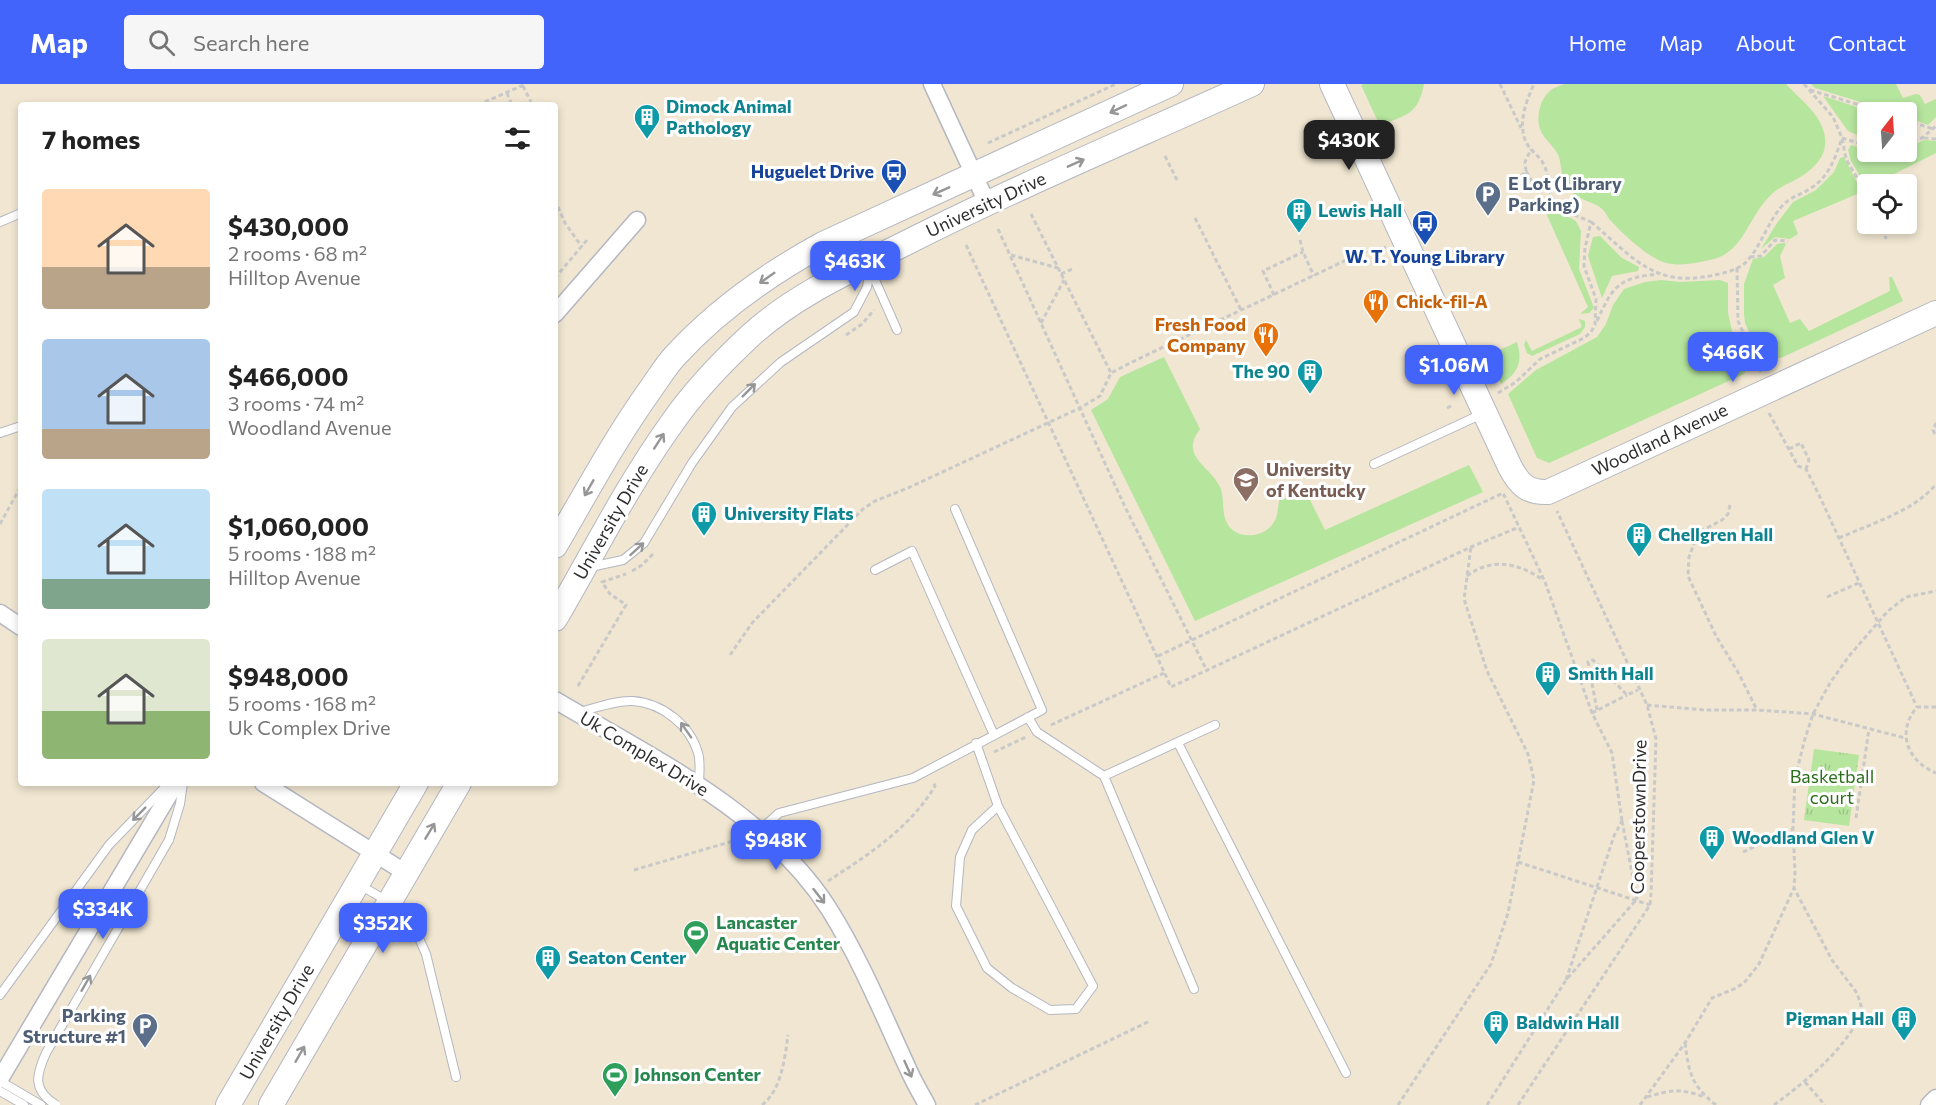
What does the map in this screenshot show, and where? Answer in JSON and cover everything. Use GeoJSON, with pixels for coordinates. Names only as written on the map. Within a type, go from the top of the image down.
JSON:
{"type":"FeatureCollection","features":[{"type":"Feature","properties":{"kind":"street"},"geometry":{"type":"LineString","coordinates":[[932,84],[987,203]]}},
{"type":"Feature","properties":{"kind":"street","name":"University Drive"},"geometry":{"type":"LineString","coordinates":[[558,541],[631,417],[673,358],[736,299],[786,264],[823,244],[1171,84]]}},
{"type":"Feature","properties":{"kind":"street","name":"University Drive"},"geometry":{"type":"LineString","coordinates":[[558,614],[651,454],[673,421],[700,388],[752,334],[807,293],[869,266],[987,203],[1252,84]]}},
{"type":"Feature","properties":{"kind":"street"},"geometry":{"type":"LineString","coordinates":[[1332,84],[1492,403],[1518,481],[1532,492],[1548,492]]}},
{"type":"Feature","properties":{"kind":"street"},"geometry":{"type":"LineString","coordinates":[[558,311],[637,220]]}},
{"type":"Feature","properties":{"kind":"street","name":"Woodland Avenue"},"geometry":{"type":"LineString","coordinates":[[1548,492],[1936,313]]}},
{"type":"Feature","properties":{"kind":"street"},"geometry":{"type":"LineString","coordinates":[[0,613],[18,625]]}},
{"type":"Feature","properties":{"kind":"street","name":"Uk Complex Drive"},"geometry":{"type":"LineString","coordinates":[[558,702],[699,785],[759,831],[795,866],[828,907],[851,948],[927,1105]]}},
{"type":"Feature","properties":{"kind":"street"},"geometry":{"type":"LineString","coordinates":[[0,1080],[174,786]]}},
{"type":"Feature","properties":{"kind":"street"},"geometry":{"type":"LineString","coordinates":[[268,786],[406,873]]}},
{"type":"Feature","properties":{"kind":"street","name":"University Drive"},"geometry":{"type":"LineString","coordinates":[[228,1105],[414,786]]}},
{"type":"Feature","properties":{"kind":"street","name":"University Drive"},"geometry":{"type":"LineString","coordinates":[[271,1105],[457,786]]}},
{"type":"Feature","properties":{"kind":"street"},"geometry":{"type":"LineString","coordinates":[[1929,1105],[1936,1098]]}},
{"type":"Feature","properties":{"kind":"lane"},"geometry":{"type":"LineString","coordinates":[[0,222],[18,214]]}},
{"type":"Feature","properties":{"kind":"lane"},"geometry":{"type":"LineString","coordinates":[[869,266],[897,330]]}},
{"type":"Feature","properties":{"kind":"lane"},"geometry":{"type":"LineString","coordinates":[[584,569],[623,560],[644,543],[692,463],[732,407],[781,362],[854,312],[867,287],[869,266]]}},
{"type":"Feature","properties":{"kind":"lane"},"geometry":{"type":"LineString","coordinates":[[1374,464],[1492,403]]}},
{"type":"Feature","properties":{"kind":"lane"},"geometry":{"type":"LineString","coordinates":[[0,433],[18,427]]}},
{"type":"Feature","properties":{"kind":"lane"},"geometry":{"type":"LineString","coordinates":[[759,831],[779,813],[913,778],[1042,710],[956,509]]}},
{"type":"Feature","properties":{"kind":"lane"},"geometry":{"type":"LineString","coordinates":[[875,570],[912,551],[994,735]]}},
{"type":"Feature","properties":{"kind":"lane"},"geometry":{"type":"LineString","coordinates":[[577,713],[612,703],[633,701],[659,707],[680,722],[693,740],[699,755],[699,785]]}},
{"type":"Feature","properties":{"kind":"lane"},"geometry":{"type":"LineString","coordinates":[[1028,717],[1037,732],[1104,776],[1194,989]]}},
{"type":"Feature","properties":{"kind":"lane"},"geometry":{"type":"LineString","coordinates":[[1104,776],[1215,725]]}},
{"type":"Feature","properties":{"kind":"lane"},"geometry":{"type":"LineString","coordinates":[[1178,743],[1346,1072]]}},
{"type":"Feature","properties":{"kind":"lane"},"geometry":{"type":"LineString","coordinates":[[976,744],[998,806],[1093,987],[1076,1009],[1050,1010],[1012,988],[987,968],[956,906],[960,857],[972,830],[998,806]]}},
{"type":"Feature","properties":{"kind":"lane"},"geometry":{"type":"LineString","coordinates":[[0,995],[109,845],[167,786]]}},
{"type":"Feature","properties":{"kind":"lane"},"geometry":{"type":"LineString","coordinates":[[56,1105],[42,1094],[37,1079],[39,1069],[46,1053],[169,840],[180,804],[183,786]]}},
{"type":"Feature","properties":{"kind":"lane"},"geometry":{"type":"LineString","coordinates":[[358,884],[388,902],[414,927],[426,954],[456,1077]]}},
{"type":"Feature","properties":{"kind":"lane"},"geometry":{"type":"LineString","coordinates":[[0,1080],[41,1105]]}},
{"type":"Feature","properties":{"kind":"lane"},"geometry":{"type":"LineString","coordinates":[[0,1091],[24,1105]]}},
{"type":"Feature","properties":{"kind":"path"},"geometry":{"type":"LineString","coordinates":[[988,143],[1116,84]]}},
{"type":"Feature","properties":{"kind":"path"},"geometry":{"type":"LineString","coordinates":[[1500,84],[1531,149],[1543,163],[1551,196],[1555,203],[1560,208],[1591,222],[1637,262],[1658,274]]}},
{"type":"Feature","properties":{"kind":"path"},"geometry":{"type":"LineString","coordinates":[[1522,131],[1525,109],[1534,84]]}},
{"type":"Feature","properties":{"kind":"path"},"geometry":{"type":"LineString","coordinates":[[1804,84],[1833,117],[1842,138],[1846,159],[1857,178]]}},
{"type":"Feature","properties":{"kind":"path"},"geometry":{"type":"LineString","coordinates":[[485,102],[524,85],[531,102]]}},
{"type":"Feature","properties":{"kind":"path"},"geometry":{"type":"LineString","coordinates":[[1808,89],[1857,104]]}},
{"type":"Feature","properties":{"kind":"path"},"geometry":{"type":"LineString","coordinates":[[507,93],[511,102]]}},
{"type":"Feature","properties":{"kind":"path"},"geometry":{"type":"LineString","coordinates":[[1917,123],[1934,127]]}},
{"type":"Feature","properties":{"kind":"path"},"geometry":{"type":"LineString","coordinates":[[1917,140],[1934,127]]}},
{"type":"Feature","properties":{"kind":"path"},"geometry":{"type":"LineString","coordinates":[[1492,403],[1540,359],[1584,338],[1591,332],[1615,287],[1638,277],[1658,274],[1693,279],[1722,274],[1737,268],[1750,257],[1785,203],[1816,185],[1829,170],[1842,138]]}},
{"type":"Feature","properties":{"kind":"path"},"geometry":{"type":"LineString","coordinates":[[1842,138],[1857,143]]}},
{"type":"Feature","properties":{"kind":"path"},"geometry":{"type":"LineString","coordinates":[[1922,138],[1936,139]]}},
{"type":"Feature","properties":{"kind":"path"},"geometry":{"type":"LineString","coordinates":[[1531,149],[1525,162],[1526,171],[1537,191]]}},
{"type":"Feature","properties":{"kind":"path"},"geometry":{"type":"LineString","coordinates":[[1166,156],[1177,180]]}},
{"type":"Feature","properties":{"kind":"path"},"geometry":{"type":"LineString","coordinates":[[1515,189],[1516,181],[1526,171]]}},
{"type":"Feature","properties":{"kind":"path"},"geometry":{"type":"LineString","coordinates":[[558,207],[565,223],[582,247]]}},
{"type":"Feature","properties":{"kind":"path"},"geometry":{"type":"LineString","coordinates":[[1031,214],[1111,373]]}},
{"type":"Feature","properties":{"kind":"path"},"geometry":{"type":"LineString","coordinates":[[1195,218],[1241,310]]}},
{"type":"Feature","properties":{"kind":"path"},"geometry":{"type":"LineString","coordinates":[[1591,222],[1585,248],[1584,266],[1596,299],[1595,325]]}},
{"type":"Feature","properties":{"kind":"path"},"geometry":{"type":"LineString","coordinates":[[998,229],[1125,507],[1207,671]]}},
{"type":"Feature","properties":{"kind":"path"},"geometry":{"type":"LineString","coordinates":[[1884,234],[1886,239]]}},
{"type":"Feature","properties":{"kind":"path"},"geometry":{"type":"LineString","coordinates":[[558,275],[588,240]]}},
{"type":"Feature","properties":{"kind":"path"},"geometry":{"type":"LineString","coordinates":[[1300,240],[1314,276]]}},
{"type":"Feature","properties":{"kind":"path"},"geometry":{"type":"LineString","coordinates":[[1750,257],[1761,256],[1775,240],[1788,242]]}},
{"type":"Feature","properties":{"kind":"path"},"geometry":{"type":"LineString","coordinates":[[966,245],[1171,687],[1519,527]]}},
{"type":"Feature","properties":{"kind":"path"},"geometry":{"type":"LineString","coordinates":[[730,655],[752,623],[863,509],[875,501],[1080,408],[1100,396],[1111,373],[1363,252],[1386,247]]}},
{"type":"Feature","properties":{"kind":"path"},"geometry":{"type":"LineString","coordinates":[[1274,295],[1263,272],[1303,252]]}},
{"type":"Feature","properties":{"kind":"path"},"geometry":{"type":"LineString","coordinates":[[1010,254],[1058,268]]}},
{"type":"Feature","properties":{"kind":"path"},"geometry":{"type":"LineString","coordinates":[[1737,268],[1738,321],[1761,372]]}},
{"type":"Feature","properties":{"kind":"path"},"geometry":{"type":"LineString","coordinates":[[1061,274],[1072,269]]}},
{"type":"Feature","properties":{"kind":"path"},"geometry":{"type":"LineString","coordinates":[[1041,323],[1064,280]]}},
{"type":"Feature","properties":{"kind":"path"},"geometry":{"type":"LineString","coordinates":[[839,339],[862,324],[882,297]]}},
{"type":"Feature","properties":{"kind":"path"},"geometry":{"type":"LineString","coordinates":[[1447,408],[1453,405]]}},
{"type":"Feature","properties":{"kind":"path"},"geometry":{"type":"LineString","coordinates":[[1768,410],[1798,466],[1806,469],[1917,707]]}},
{"type":"Feature","properties":{"kind":"path"},"geometry":{"type":"LineString","coordinates":[[1936,423],[1934,430],[1936,436]]}},
{"type":"Feature","properties":{"kind":"path"},"geometry":{"type":"LineString","coordinates":[[1789,449],[1801,443],[1809,460],[1806,469]]}},
{"type":"Feature","properties":{"kind":"path"},"geometry":{"type":"LineString","coordinates":[[1839,538],[1915,504],[1929,494],[1936,484]]}},
{"type":"Feature","properties":{"kind":"path"},"geometry":{"type":"LineString","coordinates":[[0,524],[18,491]]}},
{"type":"Feature","properties":{"kind":"path","name":"CooperstownDrive"},"geometry":{"type":"LineString","coordinates":[[1518,1105],[1650,904],[1656,739],[1647,705],[1638,690],[1548,492]]}},
{"type":"Feature","properties":{"kind":"path"},"geometry":{"type":"LineString","coordinates":[[1157,657],[1503,493],[1545,582],[1592,712],[1612,753],[1637,899]]}},
{"type":"Feature","properties":{"kind":"path"},"geometry":{"type":"LineString","coordinates":[[1730,505],[1728,514],[1722,520],[1703,530],[1695,541],[1689,557],[1688,576],[1716,636],[1757,710]]}},
{"type":"Feature","properties":{"kind":"path"},"geometry":{"type":"LineString","coordinates":[[1398,1105],[1491,964],[1508,913],[1534,780],[1528,754],[1487,671],[1464,599],[1472,547]]}},
{"type":"Feature","properties":{"kind":"path"},"geometry":{"type":"LineString","coordinates":[[578,686],[627,605],[610,594],[602,582],[642,565],[656,550]]}},
{"type":"Feature","properties":{"kind":"path"},"geometry":{"type":"LineString","coordinates":[[1467,576],[1474,570],[1493,564],[1513,565],[1532,572],[1545,582]]}},
{"type":"Feature","properties":{"kind":"path"},"geometry":{"type":"LineString","coordinates":[[1827,597],[1859,583]]}},
{"type":"Feature","properties":{"kind":"path"},"geometry":{"type":"LineString","coordinates":[[1640,1105],[1685,1042],[1712,998],[1744,983],[1759,964],[1794,888],[1795,779],[1803,742],[1813,714],[1830,683],[1849,656],[1888,611],[1906,597],[1936,591]]}},
{"type":"Feature","properties":{"kind":"path"},"geometry":{"type":"LineString","coordinates":[[1597,710],[1588,662],[1593,660],[1627,695]]}},
{"type":"Feature","properties":{"kind":"path"},"geometry":{"type":"LineString","coordinates":[[1592,712],[1638,690]]}},
{"type":"Feature","properties":{"kind":"path"},"geometry":{"type":"LineString","coordinates":[[1647,705],[1705,710],[1757,710],[1813,714],[1905,738]]}},
{"type":"Feature","properties":{"kind":"path"},"geometry":{"type":"LineString","coordinates":[[1917,707],[1936,707]]}},
{"type":"Feature","properties":{"kind":"path"},"geometry":{"type":"LineString","coordinates":[[1917,707],[1909,719],[1905,738],[1915,758],[1936,773]]}},
{"type":"Feature","properties":{"kind":"path"},"geometry":{"type":"LineString","coordinates":[[1856,818],[1869,729]]}},
{"type":"Feature","properties":{"kind":"path"},"geometry":{"type":"LineString","coordinates":[[814,890],[891,838],[929,795],[935,786],[933,780]]}},
{"type":"Feature","properties":{"kind":"path"},"geometry":{"type":"LineString","coordinates":[[1566,980],[1614,836],[1622,821]]}},
{"type":"Feature","properties":{"kind":"path"},"geometry":{"type":"LineString","coordinates":[[1743,852],[1793,829]]}},
{"type":"Feature","properties":{"kind":"path"},"geometry":{"type":"LineString","coordinates":[[634,870],[740,839]]}},
{"type":"Feature","properties":{"kind":"path"},"geometry":{"type":"LineString","coordinates":[[1517,862],[1650,904]]}},
{"type":"Feature","properties":{"kind":"path"},"geometry":{"type":"LineString","coordinates":[[1774,1105],[1805,1082],[1838,1051],[1863,1012],[1857,993],[1832,960],[1794,888]]}},
{"type":"Feature","properties":{"kind":"path"},"geometry":{"type":"LineString","coordinates":[[1487,1105],[1566,980],[1637,899]]}},
{"type":"Feature","properties":{"kind":"path"},"geometry":{"type":"LineString","coordinates":[[975,1105],[1150,1021]]}},
{"type":"Feature","properties":{"kind":"path"},"geometry":{"type":"LineString","coordinates":[[762,1105],[771,1099],[784,1058],[788,1035]]}},
{"type":"Feature","properties":{"kind":"path"},"geometry":{"type":"LineString","coordinates":[[1685,1042],[1689,1072],[1696,1085],[1716,1105]]}},
{"type":"Feature","properties":{"kind":"path"},"geometry":{"type":"LineString","coordinates":[[1805,1082],[1825,1105]]}},
{"type":"Feature","properties":{"kind":"path"},"geometry":{"type":"LineString","coordinates":[[1645,1097],[1669,1090],[1688,1091],[1707,1097]]}},
{"type":"Feature","properties":{"kind":"shaded area","name":"University of Kentucky"},"geometry":{"type":"Polygon","coordinates":[[[0,84],[1936,84],[1936,1105],[0,1105],[0,84]]]}},
{"type":"Feature","properties":{"kind":"green space"},"geometry":{"type":"Polygon","coordinates":[[[1424,84],[1415,108],[1404,116],[1380,126],[1361,85],[1424,84]]]}},
{"type":"Feature","properties":{"kind":"green space"},"geometry":{"type":"Polygon","coordinates":[[[1564,84],[1786,84],[1814,113],[1825,136],[1825,146],[1816,164],[1765,201],[1737,244],[1728,252],[1717,258],[1699,262],[1667,263],[1644,251],[1615,226],[1603,210],[1573,194],[1567,187],[1563,179],[1559,157],[1540,130],[1538,117],[1543,99],[1553,89],[1564,84]]]}},
{"type":"Feature","properties":{"kind":"green space"},"geometry":{"type":"Polygon","coordinates":[[[1811,84],[1896,84],[1903,98],[1920,95],[1925,104],[1936,99],[1936,117],[1928,125],[1917,121],[1917,102],[1860,102],[1815,88],[1811,84]]]}},
{"type":"Feature","properties":{"kind":"green space"},"geometry":{"type":"Polygon","coordinates":[[[1823,96],[1857,107],[1857,135],[1848,131],[1823,96]]]}},
{"type":"Feature","properties":{"kind":"green space"},"geometry":{"type":"Polygon","coordinates":[[[1924,140],[1936,141],[1936,153],[1894,174],[1859,174],[1848,150],[1851,145],[1857,147],[1857,162],[1917,162],[1917,143],[1924,140]]]}},
{"type":"Feature","properties":{"kind":"green space"},"geometry":{"type":"Polygon","coordinates":[[[1844,157],[1857,182],[1857,194],[1793,221],[1798,234],[1790,239],[1775,237],[1761,249],[1793,202],[1816,190],[1834,172],[1840,158],[1844,157]]]}},
{"type":"Feature","properties":{"kind":"green space"},"geometry":{"type":"Polygon","coordinates":[[[1538,195],[1551,207],[1576,221],[1581,231],[1579,269],[1594,308],[1589,313],[1580,314],[1588,307],[1538,195]]]}},
{"type":"Feature","properties":{"kind":"green space"},"geometry":{"type":"Polygon","coordinates":[[[1600,236],[1622,258],[1639,267],[1638,271],[1612,276],[1602,298],[1588,256],[1593,237],[1600,236]]]}},
{"type":"Feature","properties":{"kind":"green space"},"geometry":{"type":"Polygon","coordinates":[[[1777,244],[1786,244],[1780,256],[1785,278],[1773,285],[1790,323],[1800,319],[1809,331],[1890,291],[1889,277],[1892,277],[1903,301],[1783,357],[1770,360],[1761,358],[1745,323],[1744,284],[1753,259],[1764,257],[1777,244]]]}},
{"type":"Feature","properties":{"kind":"green space"},"geometry":{"type":"Polygon","coordinates":[[[1661,280],[1681,282],[1720,280],[1728,283],[1728,313],[1732,331],[1749,365],[1744,374],[1549,463],[1537,458],[1508,394],[1536,370],[1597,337],[1624,289],[1645,282],[1661,280]]]}},
{"type":"Feature","properties":{"kind":"green space"},"geometry":{"type":"Polygon","coordinates":[[[1579,319],[1585,321],[1585,327],[1580,334],[1532,356],[1527,353],[1524,345],[1526,340],[1532,351],[1582,327],[1579,319]]]}},
{"type":"Feature","properties":{"kind":"green space"},"geometry":{"type":"Polygon","coordinates":[[[1517,342],[1518,366],[1512,376],[1501,384],[1487,356],[1517,342]]]}},
{"type":"Feature","properties":{"kind":"green space"},"geometry":{"type":"Polygon","coordinates":[[[1164,357],[1200,429],[1194,439],[1194,454],[1220,487],[1225,519],[1231,529],[1237,533],[1250,535],[1264,531],[1275,520],[1279,500],[1306,492],[1325,530],[1469,465],[1483,492],[1195,621],[1091,410],[1108,399],[1120,377],[1164,357]]]}},
{"type":"Feature","properties":{"kind":"green space","name":"Basketball court"},"geometry":{"type":"Polygon","coordinates":[[[1814,749],[1859,755],[1849,826],[1804,820],[1814,749]]]}},
{"type":"Feature","properties":{"kind":"place","name":"Dimock Animal Pathology"},"geometry":{"type":"Point","coordinates":[647,140]}},
{"type":"Feature","properties":{"kind":"place","name":"Huguelet Drive"},"geometry":{"type":"Point","coordinates":[894,195]}},
{"type":"Feature","properties":{"kind":"place","name":"E Lot (Library Parking)"},"geometry":{"type":"Point","coordinates":[1488,217]}},
{"type":"Feature","properties":{"kind":"place","name":"Lewis Hall"},"geometry":{"type":"Point","coordinates":[1299,234]}},
{"type":"Feature","properties":{"kind":"place","name":"W. T. Young Library"},"geometry":{"type":"Point","coordinates":[1425,246]}},
{"type":"Feature","properties":{"kind":"place","name":"Chick-fil-A"},"geometry":{"type":"Point","coordinates":[1376,325]}},
{"type":"Feature","properties":{"kind":"place","name":"Fresh Food Company"},"geometry":{"type":"Point","coordinates":[1266,358]}},
{"type":"Feature","properties":{"kind":"place","name":"The 90"},"geometry":{"type":"Point","coordinates":[1310,395]}},
{"type":"Feature","properties":{"kind":"place","name":"University of Kentucky"},"geometry":{"type":"Point","coordinates":[1246,503]}},
{"type":"Feature","properties":{"kind":"place","name":"University Flats"},"geometry":{"type":"Point","coordinates":[704,537]}},
{"type":"Feature","properties":{"kind":"place","name":"Chellgren Hall"},"geometry":{"type":"Point","coordinates":[1639,558]}},
{"type":"Feature","properties":{"kind":"place","name":"Smith Hall"},"geometry":{"type":"Point","coordinates":[1548,697]}},
{"type":"Feature","properties":{"kind":"place","name":"Woodland Glen V"},"geometry":{"type":"Point","coordinates":[1712,861]}},
{"type":"Feature","properties":{"kind":"place","name":"Lancaster Aquatic Center"},"geometry":{"type":"Point","coordinates":[696,956]}},
{"type":"Feature","properties":{"kind":"place","name":"Seaton Center"},"geometry":{"type":"Point","coordinates":[548,981]}},
{"type":"Feature","properties":{"kind":"place","name":"Pigman Hall"},"geometry":{"type":"Point","coordinates":[1904,1042]}},
{"type":"Feature","properties":{"kind":"place","name":"Baldwin Hall"},"geometry":{"type":"Point","coordinates":[1496,1046]}},
{"type":"Feature","properties":{"kind":"place","name":"Parking Structure #1"},"geometry":{"type":"Point","coordinates":[145,1049]}},
{"type":"Feature","properties":{"kind":"place","name":"Johnson Center"},"geometry":{"type":"Point","coordinates":[615,1098]}}]}
